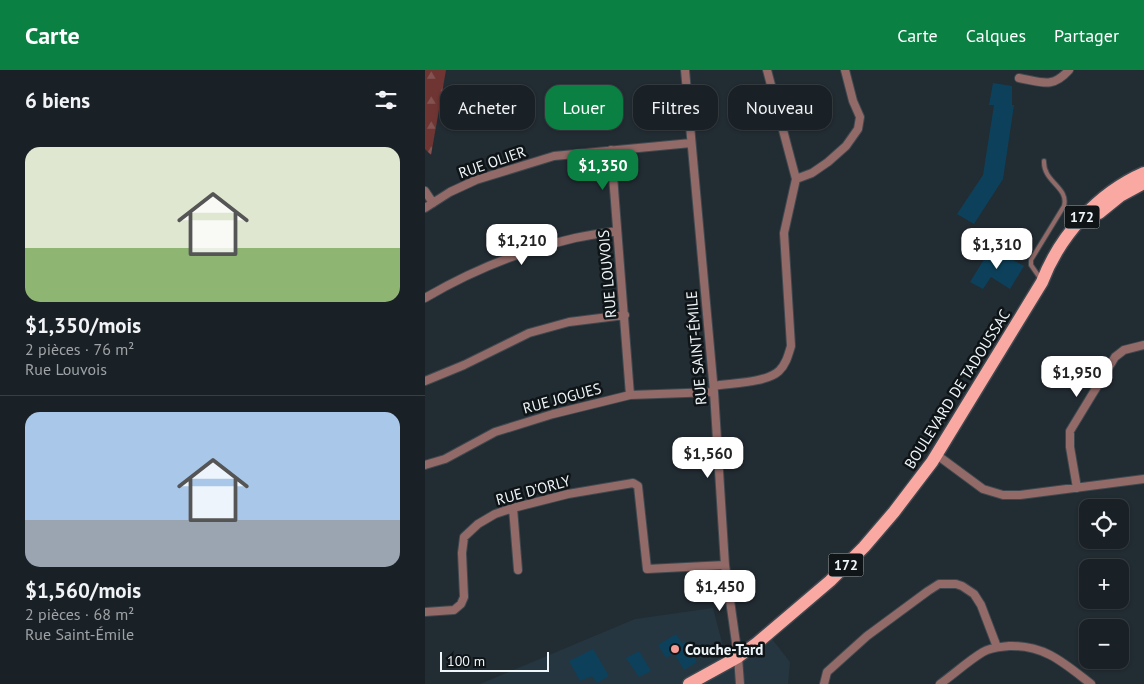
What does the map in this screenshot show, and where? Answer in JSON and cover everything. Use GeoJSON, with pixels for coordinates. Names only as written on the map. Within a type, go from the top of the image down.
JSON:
{"type":"FeatureCollection","features":[{"type":"Feature","properties":{"kind":"main road","name":"BOULEVARD DE TADOUSSAC"},"geometry":{"type":"LineString","coordinates":[[689,684],[738,657],[795,612],[864,547],[894,512],[937,455],[1042,282],[1048,266],[1073,228],[1086,213],[1116,188],[1144,173]]}},
{"type":"Feature","properties":{"kind":"main road","name":"BOULEVARD DE TADOUSSAC"},"geometry":{"type":"LineString","coordinates":[[1042,282],[1056,269],[1078,235],[1090,221],[1120,196],[1144,183]]}},
{"type":"Feature","properties":{"kind":"street","name":"RUE SAINT-ÉMILE"},"geometry":{"type":"LineString","coordinates":[[685,70],[714,389],[725,565],[740,684]]}},
{"type":"Feature","properties":{"kind":"street"},"geometry":{"type":"LineString","coordinates":[[767,70],[796,178],[813,173],[828,162],[846,146],[858,129],[860,117],[853,101],[845,70]]}},
{"type":"Feature","properties":{"kind":"street"},"geometry":{"type":"LineString","coordinates":[[1019,78],[1052,83],[1063,78],[1069,70]]}},
{"type":"Feature","properties":{"kind":"street","name":"RUE OLIER"},"geometry":{"type":"LineString","coordinates":[[425,208],[450,192],[476,180],[555,156],[691,143]]}},
{"type":"Feature","properties":{"kind":"street","name":"RUE LOUVOIS"},"geometry":{"type":"LineString","coordinates":[[611,150],[631,395]]}},
{"type":"Feature","properties":{"kind":"street","name":"RUE JOGUES"},"geometry":{"type":"LineString","coordinates":[[425,465],[445,459],[495,432],[553,414],[631,395],[714,389],[762,379],[778,372],[787,360],[791,346],[783,233],[796,178]]}},
{"type":"Feature","properties":{"kind":"street"},"geometry":{"type":"LineString","coordinates":[[425,191],[433,203]]}},
{"type":"Feature","properties":{"kind":"street"},"geometry":{"type":"LineString","coordinates":[[425,298],[478,270],[511,258],[575,238],[617,231]]}},
{"type":"Feature","properties":{"kind":"street"},"geometry":{"type":"LineString","coordinates":[[425,381],[464,365],[529,333],[569,322],[625,315]]}},
{"type":"Feature","properties":{"kind":"street"},"geometry":{"type":"LineString","coordinates":[[1077,488],[1070,447],[1070,431],[1115,357],[1123,350],[1144,345]]}},
{"type":"Feature","properties":{"kind":"street"},"geometry":{"type":"LineString","coordinates":[[937,455],[972,482],[992,493],[1003,495],[1020,495],[1144,479]]}},
{"type":"Feature","properties":{"kind":"street","name":"RUE D'ORLY"},"geometry":{"type":"LineString","coordinates":[[425,612],[454,610],[461,604],[464,597],[462,552],[464,537],[478,524],[495,514],[513,508],[568,494],[633,482],[638,486],[647,569],[725,565]]}},
{"type":"Feature","properties":{"kind":"street"},"geometry":{"type":"LineString","coordinates":[[513,508],[518,570]]}},
{"type":"Feature","properties":{"kind":"street"},"geometry":{"type":"LineString","coordinates":[[824,684],[827,672],[867,636],[939,584],[962,586],[974,594],[981,605],[997,647]]}},
{"type":"Feature","properties":{"kind":"street"},"geometry":{"type":"LineString","coordinates":[[939,684],[984,651],[997,647],[1023,646],[1040,650],[1060,659],[1091,684]]}},
{"type":"Feature","properties":{"kind":"lane"},"geometry":{"type":"LineString","coordinates":[[1042,282],[1035,272],[1031,260],[1064,206],[1065,201],[1063,193],[1048,176],[1044,161]]}},
{"type":"Feature","properties":{"kind":"shaded area"},"geometry":{"type":"Polygon","coordinates":[[[713,608],[725,654],[765,630],[790,662],[788,684],[480,684],[635,619],[713,608]]]}},
{"type":"Feature","properties":{"kind":"green space"},"geometry":{"type":"Polygon","coordinates":[[[425,70],[446,70],[443,85],[440,85],[440,104],[431,155],[425,149],[425,70]]]}},
{"type":"Feature","properties":{"kind":"building"},"geometry":{"type":"Polygon","coordinates":[[[993,83],[1012,86],[1012,105],[1014,105],[1003,179],[974,224],[957,214],[983,175],[994,105],[989,105],[993,83]]]}},
{"type":"Feature","properties":{"kind":"building"},"geometry":{"type":"Polygon","coordinates":[[[991,248],[1024,266],[1010,289],[991,277],[983,289],[970,282],[991,248]]]}},
{"type":"Feature","properties":{"kind":"building","name":"Couche-Tard"},"geometry":{"type":"Polygon","coordinates":[[[676,634],[682,643],[685,642],[697,662],[684,670],[674,653],[666,658],[658,645],[676,634]]]}},
{"type":"Feature","properties":{"kind":"building"},"geometry":{"type":"Polygon","coordinates":[[[593,649],[609,676],[597,683],[592,676],[580,681],[569,661],[593,649]]]}},
{"type":"Feature","properties":{"kind":"building"},"geometry":{"type":"Polygon","coordinates":[[[639,651],[651,671],[639,677],[626,658],[639,651]]]}},
{"type":"Feature","properties":{"kind":"place","name":"Couche-Tard"},"geometry":{"type":"Point","coordinates":[675,649]}}]}
